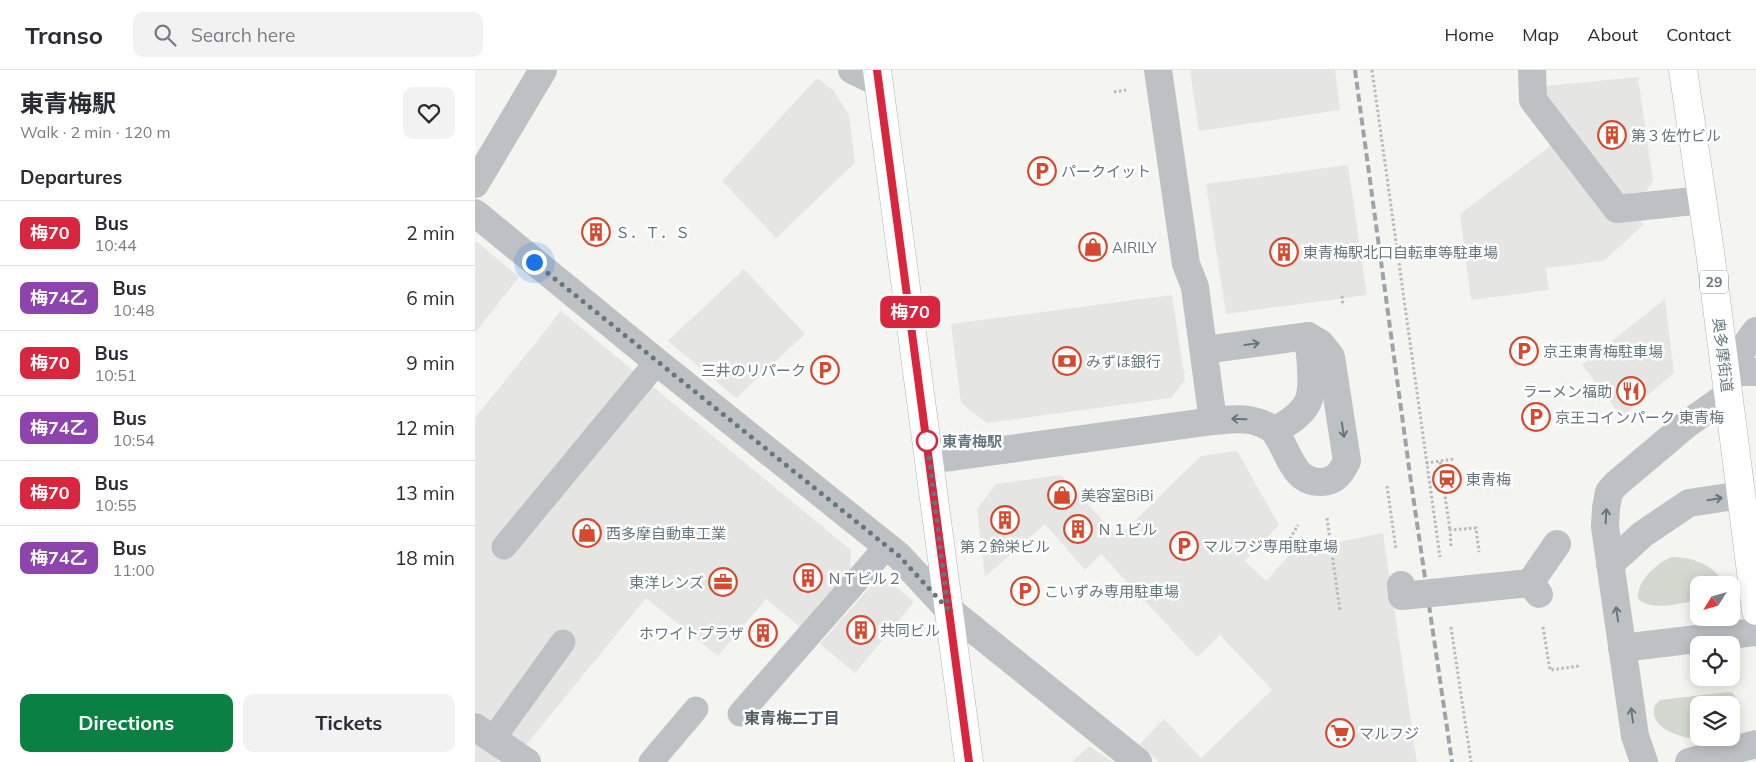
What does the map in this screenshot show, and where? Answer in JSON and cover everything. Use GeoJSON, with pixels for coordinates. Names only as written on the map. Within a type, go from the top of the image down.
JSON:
{"type":"FeatureCollection","features":[{"type":"Feature","properties":{"kind":"main road","name":"奥多摩街道"},"geometry":{"type":"LineString","coordinates":[[1683,70],[1703,200],[1756,611]]}},
{"type":"Feature","properties":{"kind":"main road"},"geometry":{"type":"LineString","coordinates":[[878,76],[969,762]]}},
{"type":"Feature","properties":{"kind":"street"},"geometry":{"type":"LineString","coordinates":[[475,184],[543,70]]}},
{"type":"Feature","properties":{"kind":"street"},"geometry":{"type":"LineString","coordinates":[[852,70],[878,76]]}},
{"type":"Feature","properties":{"kind":"street"},"geometry":{"type":"LineString","coordinates":[[1158,70],[1186,264],[1195,287],[1213,421]]}},
{"type":"Feature","properties":{"kind":"street"},"geometry":{"type":"LineString","coordinates":[[1532,70],[1533,100],[1617,209],[1703,200]]}},
{"type":"Feature","properties":{"kind":"street"},"geometry":{"type":"LineString","coordinates":[[475,213],[887,546],[899,556],[948,609],[1138,762]]}},
{"type":"Feature","properties":{"kind":"street"},"geometry":{"type":"LineString","coordinates":[[1645,762],[1635,736],[1605,527],[1609,492],[1627,474],[1687,424],[1727,384],[1756,331]]}},
{"type":"Feature","properties":{"kind":"street"},"geometry":{"type":"LineString","coordinates":[[930,460],[1231,419],[1255,420],[1275,431],[1297,473],[1312,482],[1326,481],[1340,474],[1347,461],[1331,357],[1320,343],[1308,336],[1204,350]]}},
{"type":"Feature","properties":{"kind":"street"},"geometry":{"type":"LineString","coordinates":[[1275,431],[1296,416],[1309,400],[1312,372],[1308,336]]}},
{"type":"Feature","properties":{"kind":"street"},"geometry":{"type":"LineString","coordinates":[[1727,384],[1756,372]]}},
{"type":"Feature","properties":{"kind":"street"},"geometry":{"type":"LineString","coordinates":[[1610,564],[1643,534],[1689,503],[1741,495]]}},
{"type":"Feature","properties":{"kind":"street"},"geometry":{"type":"LineString","coordinates":[[1401,585],[1402,596],[1484,588],[1534,589],[1557,544]]}},
{"type":"Feature","properties":{"kind":"street"},"geometry":{"type":"LineString","coordinates":[[1623,648],[1756,632]]}},
{"type":"Feature","properties":{"kind":"street"},"geometry":{"type":"LineString","coordinates":[[484,733],[527,762]]}},
{"type":"Feature","properties":{"kind":"street"},"geometry":{"type":"LineString","coordinates":[[1689,762],[1756,744]]}},
{"type":"Feature","properties":{"kind":"lane"},"geometry":{"type":"LineString","coordinates":[[504,547],[657,362]]}},
{"type":"Feature","properties":{"kind":"lane"},"geometry":{"type":"LineString","coordinates":[[740,714],[887,546]]}},
{"type":"Feature","properties":{"kind":"lane"},"geometry":{"type":"LineString","coordinates":[[484,733],[563,642]]}},
{"type":"Feature","properties":{"kind":"lane"},"geometry":{"type":"LineString","coordinates":[[651,762],[696,709]]}},
{"type":"Feature","properties":{"kind":"path"},"geometry":{"type":"LineString","coordinates":[[1372,70],[1441,565]]}},
{"type":"Feature","properties":{"kind":"path"},"geometry":{"type":"LineString","coordinates":[[1342,296],[1343,306]]}},
{"type":"Feature","properties":{"kind":"path"},"geometry":{"type":"LineString","coordinates":[[1426,463],[1454,459]]}},
{"type":"Feature","properties":{"kind":"path"},"geometry":{"type":"LineString","coordinates":[[1440,462],[1451,546]]}},
{"type":"Feature","properties":{"kind":"path"},"geometry":{"type":"LineString","coordinates":[[1387,486],[1394,531]]}},
{"type":"Feature","properties":{"kind":"path"},"geometry":{"type":"LineString","coordinates":[[1327,518],[1340,611]]}},
{"type":"Feature","properties":{"kind":"path"},"geometry":{"type":"LineString","coordinates":[[1280,550],[1288,542],[1297,525]]}},
{"type":"Feature","properties":{"kind":"path"},"geometry":{"type":"LineString","coordinates":[[1449,530],[1475,528],[1484,588]]}},
{"type":"Feature","properties":{"kind":"path"},"geometry":{"type":"LineString","coordinates":[[1450,623],[1471,762]]}},
{"type":"Feature","properties":{"kind":"path"},"geometry":{"type":"LineString","coordinates":[[1548,661],[1550,670],[1579,666]]}},
{"type":"Feature","properties":{"kind":"shaded area"},"geometry":{"type":"Polygon","coordinates":[[[1190,70],[1335,70],[1340,110],[1199,131],[1190,70]]]}},
{"type":"Feature","properties":{"kind":"shaded area","name":"第３佐竹ビル"},"geometry":{"type":"Polygon","coordinates":[[[1638,77],[1653,181],[1644,194],[1623,195],[1545,95],[1545,86],[1638,77]]]}},
{"type":"Feature","properties":{"kind":"shaded area"},"geometry":{"type":"Polygon","coordinates":[[[817,78],[833,90],[849,115],[855,163],[776,238],[722,181],[817,78]]]}},
{"type":"Feature","properties":{"kind":"shaded area"},"geometry":{"type":"Polygon","coordinates":[[[1553,144],[1612,223],[1639,220],[1643,225],[1604,261],[1546,268],[1549,290],[1471,300],[1460,214],[1553,144]]]}},
{"type":"Feature","properties":{"kind":"shaded area","name":"東青梅駅北口自転車等駐車場"},"geometry":{"type":"Polygon","coordinates":[[[1348,165],[1367,295],[1226,314],[1206,184],[1348,165]]]}},
{"type":"Feature","properties":{"kind":"shaded area"},"geometry":{"type":"Polygon","coordinates":[[[475,242],[519,277],[475,333],[475,242]]]}},
{"type":"Feature","properties":{"kind":"shaded area"},"geometry":{"type":"Polygon","coordinates":[[[744,269],[805,334],[736,398],[668,341],[744,269]]]}},
{"type":"Feature","properties":{"kind":"shaded area"},"geometry":{"type":"Polygon","coordinates":[[[1172,295],[1185,380],[1171,398],[987,423],[961,403],[951,324],[1172,295]]]}},
{"type":"Feature","properties":{"kind":"shaded area"},"geometry":{"type":"Polygon","coordinates":[[[1665,299],[1674,373],[1622,417],[1582,365],[1665,299]]]}},
{"type":"Feature","properties":{"kind":"shaded area","name":"西多摩自動車工業"},"geometry":{"type":"Polygon","coordinates":[[[561,311],[851,550],[850,570],[800,627],[766,599],[718,656],[646,598],[526,745],[475,711],[475,418],[561,311]]]}},
{"type":"Feature","properties":{"kind":"shaded area"},"geometry":{"type":"Polygon","coordinates":[[[1237,451],[1279,525],[1245,561],[1266,581],[1293,551],[1383,533],[1417,762],[1159,762],[1140,744],[1164,719],[1201,758],[1272,690],[1220,635],[1197,657],[1101,554],[1085,570],[1045,524],[985,577],[977,509],[996,484],[1061,475],[1118,537],[1201,456],[1237,451]]]}},
{"type":"Feature","properties":{"kind":"shaded area"},"geometry":{"type":"Polygon","coordinates":[[[1672,557],[1680,557],[1695,561],[1709,567],[1718,576],[1690,576],[1690,602],[1659,606],[1644,603],[1638,599],[1640,586],[1654,568],[1672,557]]]}},
{"type":"Feature","properties":{"kind":"shaded area","name":"共同ビル"},"geometry":{"type":"Polygon","coordinates":[[[890,581],[914,602],[855,673],[820,644],[871,586],[890,581]]]}},
{"type":"Feature","properties":{"kind":"shaded area"},"geometry":{"type":"Polygon","coordinates":[[[1729,692],[1735,696],[1694,696],[1729,692]]]}},
{"type":"Feature","properties":{"kind":"shaded area"},"geometry":{"type":"Polygon","coordinates":[[[1690,697],[1690,738],[1671,732],[1657,721],[1654,714],[1655,705],[1660,700],[1690,697]]]}},
{"type":"Feature","properties":{"kind":"shaded area"},"geometry":{"type":"Polygon","coordinates":[[[475,743],[499,759],[497,762],[475,762],[475,743]]]}},
{"type":"Feature","properties":{"kind":"shaded area"},"geometry":{"type":"Polygon","coordinates":[[[1089,746],[1113,762],[1072,762],[1089,746]]]}},
{"type":"Feature","properties":{"kind":"railway"},"geometry":{"type":"LineString","coordinates":[[1355,70],[1411,482],[1452,762]]}},
{"type":"Feature","properties":{"kind":"bus line","name":"梅70"},"geometry":{"type":"LineString","coordinates":[[877,70],[969,762]]}},
{"type":"Feature","properties":{"kind":"place","name":"第３佐竹ビル"},"geometry":{"type":"Point","coordinates":[1612,135]}},
{"type":"Feature","properties":{"kind":"place","name":"パークイット"},"geometry":{"type":"Point","coordinates":[1042,171]}},
{"type":"Feature","properties":{"kind":"place","name":"Ｓ．Ｔ．Ｓ"},"geometry":{"type":"Point","coordinates":[596,232]}},
{"type":"Feature","properties":{"kind":"place","name":"AIRILY"},"geometry":{"type":"Point","coordinates":[1093,247]}},
{"type":"Feature","properties":{"kind":"place","name":"東青梅駅北口自転車等駐車場"},"geometry":{"type":"Point","coordinates":[1284,252]}},
{"type":"Feature","properties":{"kind":"place","name":"京王東青梅駐車場"},"geometry":{"type":"Point","coordinates":[1524,351]}},
{"type":"Feature","properties":{"kind":"place","name":"みずほ銀行"},"geometry":{"type":"Point","coordinates":[1067,361]}},
{"type":"Feature","properties":{"kind":"place","name":"三井のリパーク"},"geometry":{"type":"Point","coordinates":[825,370]}},
{"type":"Feature","properties":{"kind":"place","name":"ラーメン福助"},"geometry":{"type":"Point","coordinates":[1631,391]}},
{"type":"Feature","properties":{"kind":"place","name":"京王コインパーク 東青梅"},"geometry":{"type":"Point","coordinates":[1536,417]}},
{"type":"Feature","properties":{"kind":"place","name":"東青梅駅"},"geometry":{"type":"Point","coordinates":[927,441]}},
{"type":"Feature","properties":{"kind":"place","name":"東青梅"},"geometry":{"type":"Point","coordinates":[1447,479]}},
{"type":"Feature","properties":{"kind":"place","name":"美容室BiBi"},"geometry":{"type":"Point","coordinates":[1062,495]}},
{"type":"Feature","properties":{"kind":"place","name":"第２鈴栄ビル"},"geometry":{"type":"Point","coordinates":[1005,520]}},
{"type":"Feature","properties":{"kind":"place","name":"Ｎ１ビル"},"geometry":{"type":"Point","coordinates":[1078,529]}},
{"type":"Feature","properties":{"kind":"place","name":"西多摩自動車工業"},"geometry":{"type":"Point","coordinates":[587,533]}},
{"type":"Feature","properties":{"kind":"place","name":"マルフジ専用駐車場"},"geometry":{"type":"Point","coordinates":[1184,546]}},
{"type":"Feature","properties":{"kind":"place","name":"ＮＴビル２"},"geometry":{"type":"Point","coordinates":[808,578]}},
{"type":"Feature","properties":{"kind":"place","name":"東洋レンズ"},"geometry":{"type":"Point","coordinates":[723,582]}},
{"type":"Feature","properties":{"kind":"place","name":"こいずみ専用駐車場"},"geometry":{"type":"Point","coordinates":[1025,591]}},
{"type":"Feature","properties":{"kind":"place","name":"共同ビル"},"geometry":{"type":"Point","coordinates":[861,630]}},
{"type":"Feature","properties":{"kind":"place","name":"ホワイトプラザ"},"geometry":{"type":"Point","coordinates":[763,633]}},
{"type":"Feature","properties":{"kind":"place","name":"マルフジ"},"geometry":{"type":"Point","coordinates":[1340,733]}},
{"type":"Feature","properties":{"kind":"district","name":"東青梅二丁目"},"geometry":{"type":"Point","coordinates":[792,718]}},
{"type":"Feature","properties":{"kind":"route"},"geometry":{"type":"LineString","coordinates":[[534,262],[899,556],[948,609],[927,441]]}}]}
